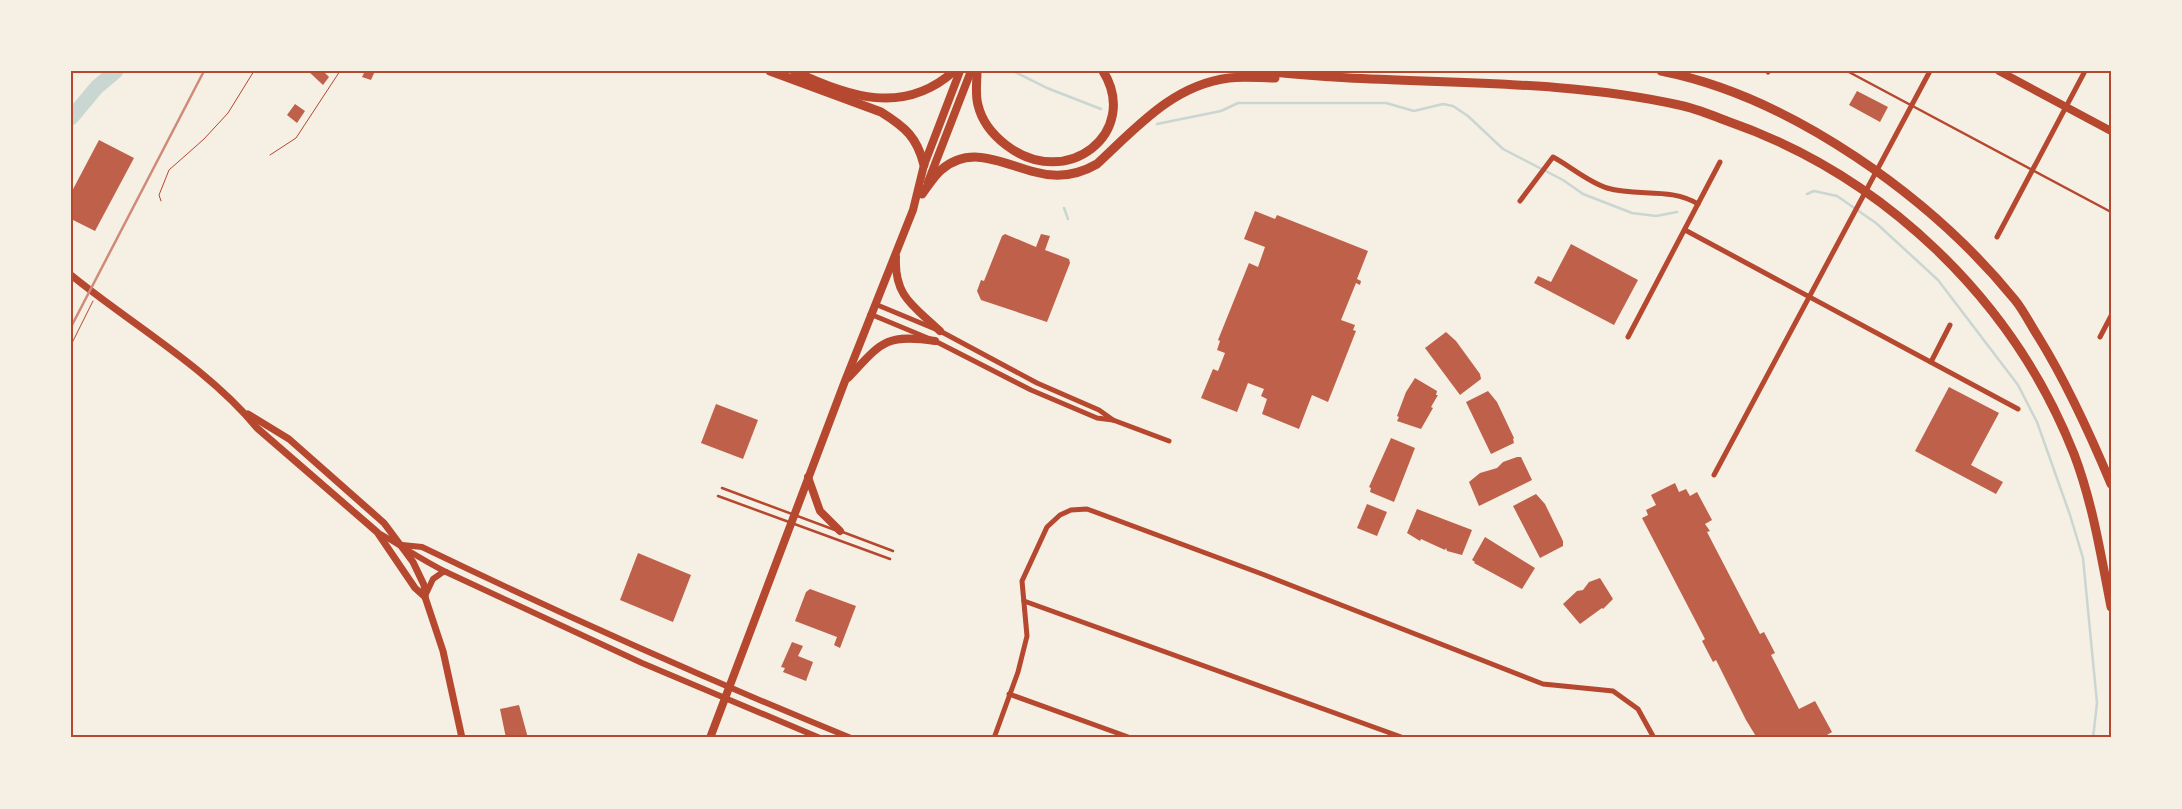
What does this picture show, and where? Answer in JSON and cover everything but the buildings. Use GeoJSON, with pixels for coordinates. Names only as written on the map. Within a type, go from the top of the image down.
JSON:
{"type":"FeatureCollection","features":[{"type":"Feature","properties":{"kind":"highway"},"geometry":{"type":"LineString","coordinates":[[770,71],[881,112],[893,119],[914,138],[923,167]]}},
{"type":"Feature","properties":{"kind":"highway"},"geometry":{"type":"LineString","coordinates":[[794,71],[814,81],[873,99],[898,98],[924,90],[944,80],[954,71]]}},
{"type":"Feature","properties":{"kind":"highway"},"geometry":{"type":"LineString","coordinates":[[977,71],[978,107],[991,132],[1015,151],[1031,159],[1051,163],[1072,161],[1088,152],[1108,126],[1113,106],[1113,94],[1103,71]]}},
{"type":"Feature","properties":{"kind":"highway"},"geometry":{"type":"LineString","coordinates":[[1263,71],[1314,77]]}},
{"type":"Feature","properties":{"kind":"highway"},"geometry":{"type":"LineString","coordinates":[[1662,71],[1690,77],[1767,107],[1831,140],[1913,197],[1957,238],[2016,301],[2055,364],[2080,411],[2111,484]]}},
{"type":"Feature","properties":{"kind":"highway"},"geometry":{"type":"LineString","coordinates":[[924,187],[942,169],[963,158],[975,156],[1006,162],[1035,172],[1062,175],[1075,173],[1097,164],[1158,108],[1182,91],[1230,78],[1314,77],[1587,91],[1680,105],[1765,134],[1832,168],[1899,216],[1948,260],[1999,320],[2041,385],[2074,454],[2093,513],[2111,607]]}},
{"type":"Feature","properties":{"kind":"main road"},"geometry":{"type":"LineString","coordinates":[[913,210],[924,187],[923,167],[960,71]]}},
{"type":"Feature","properties":{"kind":"main road"},"geometry":{"type":"LineString","coordinates":[[933,176],[971,71]]}},
{"type":"Feature","properties":{"kind":"main road"},"geometry":{"type":"LineString","coordinates":[[1999,71],[2111,131]]}},
{"type":"Feature","properties":{"kind":"main road"},"geometry":{"type":"LineString","coordinates":[[710,738],[870,314],[924,187]]}},
{"type":"Feature","properties":{"kind":"main road"},"geometry":{"type":"LineString","coordinates":[[896,252],[895,268],[899,288],[905,297],[940,331]]}},
{"type":"Feature","properties":{"kind":"main road"},"geometry":{"type":"LineString","coordinates":[[71,275],[183,360],[245,413],[289,439],[384,523],[413,562],[424,585],[425,597],[443,651],[462,738]]}},
{"type":"Feature","properties":{"kind":"main road"},"geometry":{"type":"LineString","coordinates":[[845,381],[877,349],[892,339],[912,337],[935,341]]}},
{"type":"Feature","properties":{"kind":"main road"},"geometry":{"type":"LineString","coordinates":[[245,413],[257,428],[377,532],[415,588],[425,597]]}},
{"type":"Feature","properties":{"kind":"main road"},"geometry":{"type":"LineString","coordinates":[[808,477],[820,511],[840,531]]}},
{"type":"Feature","properties":{"kind":"street"},"geometry":{"type":"LineString","coordinates":[[1714,475],[1930,71]]}},
{"type":"Feature","properties":{"kind":"street"},"geometry":{"type":"LineString","coordinates":[[1997,237],[2085,71]]}},
{"type":"Feature","properties":{"kind":"street"},"geometry":{"type":"LineString","coordinates":[[1520,201],[1553,157],[1606,187],[1675,194],[1688,198],[1698,204]]}},
{"type":"Feature","properties":{"kind":"street"},"geometry":{"type":"LineString","coordinates":[[1628,337],[1720,162]]}},
{"type":"Feature","properties":{"kind":"street"},"geometry":{"type":"LineString","coordinates":[[1685,230],[2018,409]]}},
{"type":"Feature","properties":{"kind":"street"},"geometry":{"type":"LineString","coordinates":[[875,304],[940,331],[1037,383],[1099,410],[1113,420]]}},
{"type":"Feature","properties":{"kind":"street"},"geometry":{"type":"LineString","coordinates":[[870,314],[935,341],[1031,390],[1097,418],[1113,420],[1169,441]]}},
{"type":"Feature","properties":{"kind":"street"},"geometry":{"type":"LineString","coordinates":[[2100,337],[2111,316]]}},
{"type":"Feature","properties":{"kind":"street"},"geometry":{"type":"LineString","coordinates":[[1931,362],[1950,325]]}},
{"type":"Feature","properties":{"kind":"street"},"geometry":{"type":"LineString","coordinates":[[994,738],[1027,636],[1022,581],[1047,527],[1060,515],[1079,509],[1097,511],[1543,684],[1564,688],[1593,688],[1613,691],[1627,699],[1638,709],[1654,738]]}},
{"type":"Feature","properties":{"kind":"street"},"geometry":{"type":"LineString","coordinates":[[377,532],[402,546],[419,559],[446,572],[724,699],[820,738]]}},
{"type":"Feature","properties":{"kind":"street"},"geometry":{"type":"LineString","coordinates":[[402,546],[422,547],[577,621],[729,688],[851,738]]}},
{"type":"Feature","properties":{"kind":"street"},"geometry":{"type":"LineString","coordinates":[[425,597],[433,579],[442,572],[446,572]]}},
{"type":"Feature","properties":{"kind":"street"},"geometry":{"type":"LineString","coordinates":[[1024,601],[1404,738]]}},
{"type":"Feature","properties":{"kind":"street"},"geometry":{"type":"LineString","coordinates":[[1009,694],[1131,738]]}},
{"type":"Feature","properties":{"kind":"lane"},"geometry":{"type":"LineString","coordinates":[[1847,71],[2111,212]]}},
{"type":"Feature","properties":{"kind":"lane"},"geometry":{"type":"LineString","coordinates":[[722,488],[893,551]]}},
{"type":"Feature","properties":{"kind":"lane"},"geometry":{"type":"LineString","coordinates":[[718,496],[890,559]]}},
{"type":"Feature","properties":{"kind":"path"},"geometry":{"type":"LineString","coordinates":[[161,202],[159,194],[169,170],[204,140],[228,113],[254,71]]}},
{"type":"Feature","properties":{"kind":"path"},"geometry":{"type":"LineString","coordinates":[[270,155],[296,138],[340,71]]}},
{"type":"Feature","properties":{"kind":"path"},"geometry":{"type":"LineString","coordinates":[[71,345],[96,294]]}},
{"type":"Feature","properties":{"kind":"waterway"},"geometry":{"type":"LineString","coordinates":[[71,118],[97,87],[116,71]]}},
{"type":"Feature","properties":{"kind":"waterway"},"geometry":{"type":"LineString","coordinates":[[1015,72],[1047,88],[1101,109]]}},
{"type":"Feature","properties":{"kind":"waterway"},"geometry":{"type":"LineString","coordinates":[[1157,124],[1221,111],[1238,103],[1386,103],[1414,111],[1443,104],[1453,106],[1468,116],[1503,149],[1563,180],[1583,194],[1632,213],[1656,216],[1677,212]]}},
{"type":"Feature","properties":{"kind":"waterway"},"geometry":{"type":"LineString","coordinates":[[1807,194],[1814,191],[1837,196],[1876,223],[1938,280],[2018,385],[2037,422],[2083,558],[2097,703],[2093,738]]}},
{"type":"Feature","properties":{"kind":"waterway"},"geometry":{"type":"LineString","coordinates":[[1064,208],[1068,219]]}},
{"type":"Feature","properties":{"kind":"railway"},"geometry":{"type":"LineString","coordinates":[[71,327],[204,71]]}}]}
